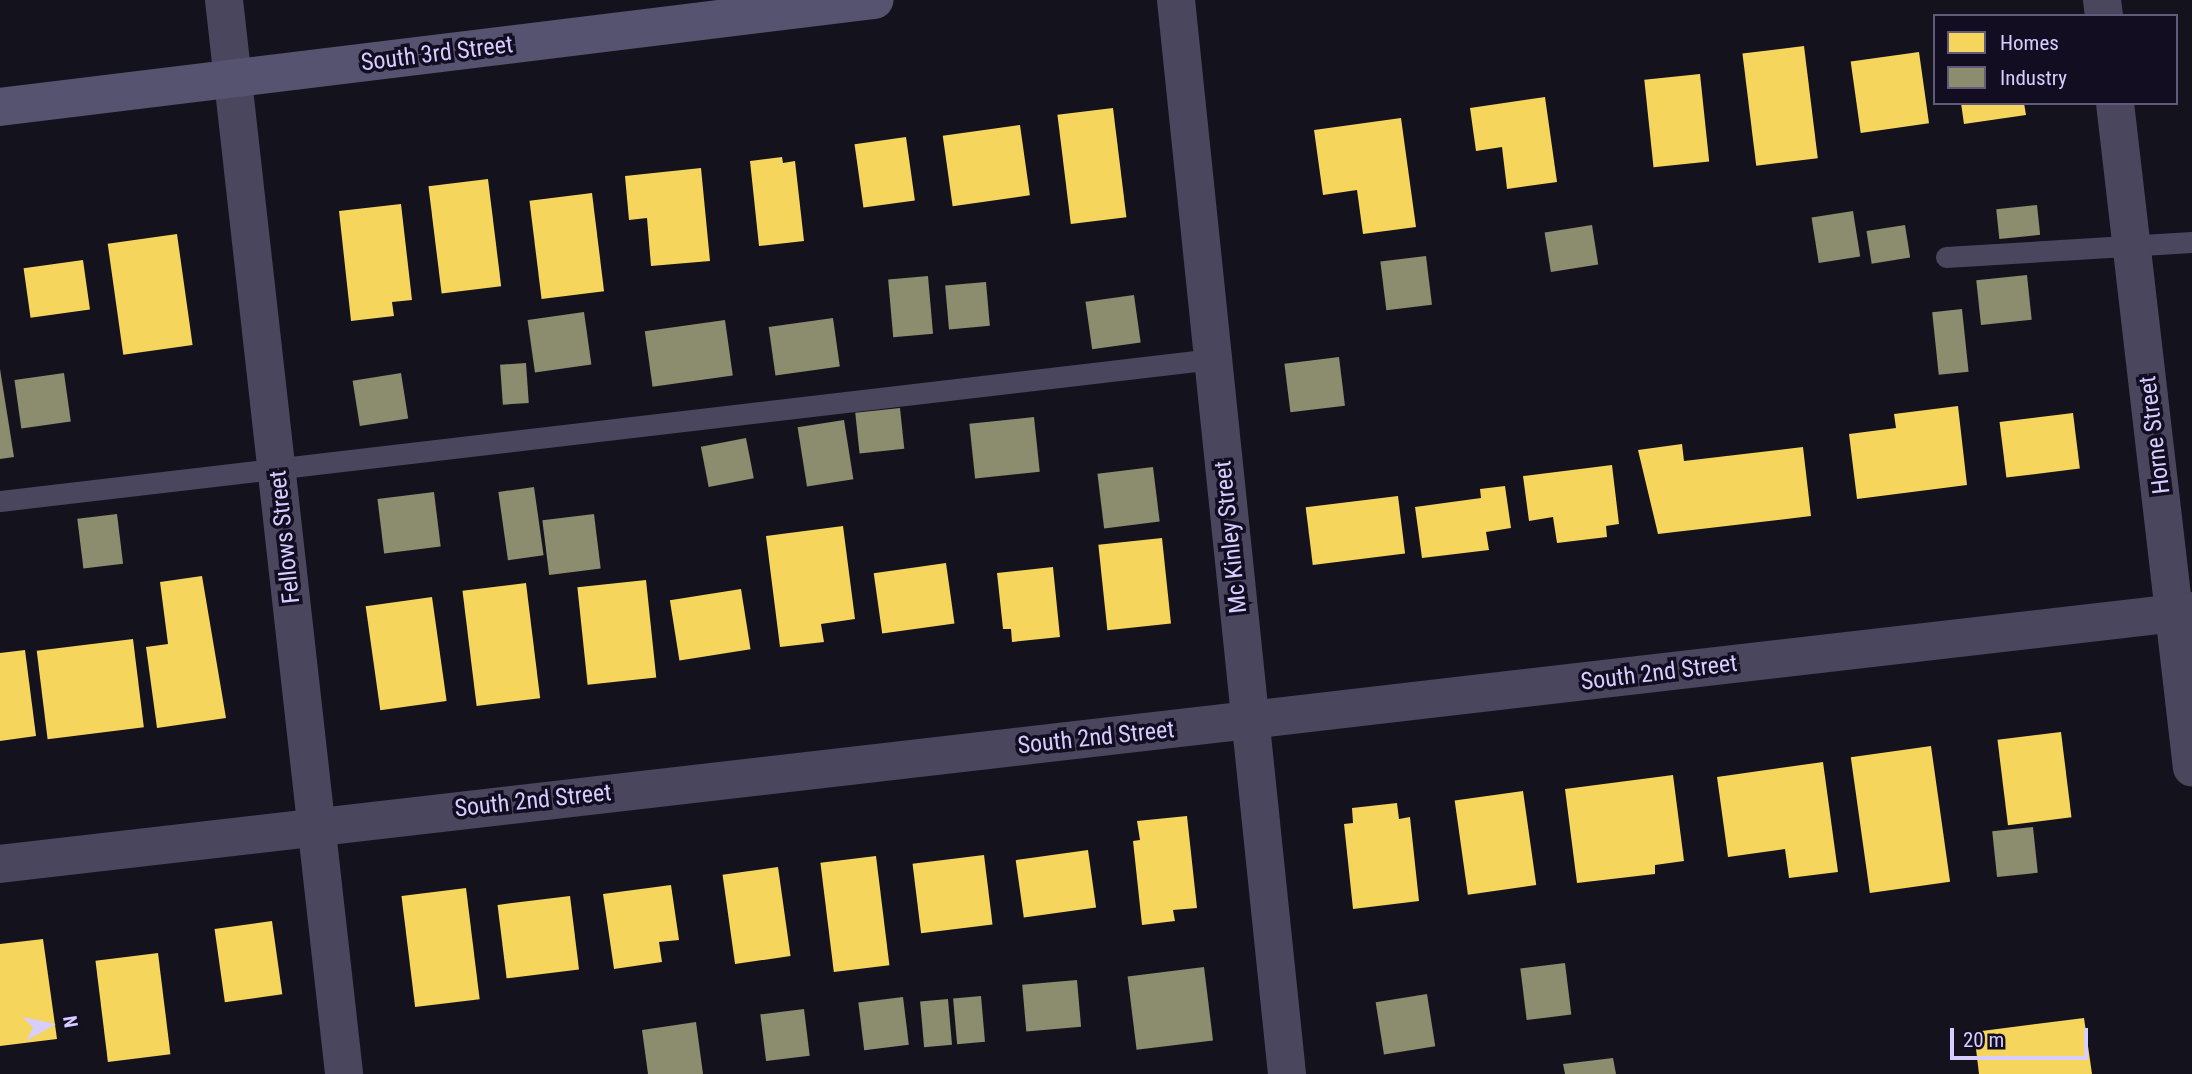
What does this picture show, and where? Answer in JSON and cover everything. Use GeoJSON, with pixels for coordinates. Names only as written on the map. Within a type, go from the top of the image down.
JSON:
{"type":"FeatureCollection","features":[{"type":"Feature","properties":{"kind":"street","name":"Fellows Street"},"geometry":{"type":"LineString","coordinates":[[224,0],[344,1074]]}},
{"type":"Feature","properties":{"kind":"street","name":"South 3rd Street"},"geometry":{"type":"LineString","coordinates":[[0,107],[874,0]]}},
{"type":"Feature","properties":{"kind":"street","name":"Mc Kinley Street"},"geometry":{"type":"LineString","coordinates":[[1176,0],[1287,1074]]}},
{"type":"Feature","properties":{"kind":"street","name":"Horne Street"},"geometry":{"type":"LineString","coordinates":[[2115,105],[2184,612],[2192,768]]}},
{"type":"Feature","properties":{"kind":"street","name":"South 2nd Street"},"geometry":{"type":"LineString","coordinates":[[0,863],[2184,612]]}},
{"type":"Feature","properties":{"kind":"lane"},"geometry":{"type":"LineString","coordinates":[[1946,257],[2133,249],[2192,242]]}},
{"type":"Feature","properties":{"kind":"lane"},"geometry":{"type":"LineString","coordinates":[[0,501],[1213,359]]}},
{"type":"Feature","properties":{"kind":"building: Homes"},"geometry":{"type":"Polygon","coordinates":[[[1804,46],[1818,158],[1756,166],[1742,54],[1804,46]]]}},
{"type":"Feature","properties":{"kind":"building: Homes"},"geometry":{"type":"Polygon","coordinates":[[[1919,52],[1929,123],[1861,133],[1851,62],[1919,52]]]}},
{"type":"Feature","properties":{"kind":"building: Homes"},"geometry":{"type":"Polygon","coordinates":[[[1700,74],[1709,162],[1654,167],[1644,80],[1700,74]]]}},
{"type":"Feature","properties":{"kind":"building: Homes"},"geometry":{"type":"Polygon","coordinates":[[[1545,97],[1557,182],[1507,189],[1502,147],[1476,151],[1470,108],[1545,97]]]}},
{"type":"Feature","properties":{"kind":"building: Homes"},"geometry":{"type":"Polygon","coordinates":[[[1961,105],[2024,105],[2026,115],[1964,124],[1961,105]]]}},
{"type":"Feature","properties":{"kind":"building: Homes"},"geometry":{"type":"Polygon","coordinates":[[[1113,108],[1126,217],[1071,224],[1057,115],[1113,108]]]}},
{"type":"Feature","properties":{"kind":"building: Homes"},"geometry":{"type":"Polygon","coordinates":[[[1401,118],[1416,227],[1363,234],[1357,190],[1323,195],[1314,130],[1401,118]]]}},
{"type":"Feature","properties":{"kind":"building: Homes"},"geometry":{"type":"Polygon","coordinates":[[[1020,125],[1030,195],[953,206],[943,136],[1020,125]]]}},
{"type":"Feature","properties":{"kind":"building: Homes"},"geometry":{"type":"Polygon","coordinates":[[[906,137],[915,200],[863,208],[855,144],[906,137]]]}},
{"type":"Feature","properties":{"kind":"building: Homes"},"geometry":{"type":"Polygon","coordinates":[[[782,157],[783,163],[795,161],[804,241],[759,246],[750,161],[782,157]]]}},
{"type":"Feature","properties":{"kind":"building: Homes"},"geometry":{"type":"Polygon","coordinates":[[[701,168],[710,261],[651,266],[647,218],[629,220],[625,176],[701,168]]]}},
{"type":"Feature","properties":{"kind":"building: Homes"},"geometry":{"type":"Polygon","coordinates":[[[488,179],[501,286],[442,294],[428,186],[488,179]]]}},
{"type":"Feature","properties":{"kind":"building: Homes"},"geometry":{"type":"Polygon","coordinates":[[[592,193],[604,291],[542,299],[529,201],[592,193]]]}},
{"type":"Feature","properties":{"kind":"building: Homes"},"geometry":{"type":"Polygon","coordinates":[[[401,204],[412,300],[392,302],[394,316],[351,321],[339,211],[401,204]]]}},
{"type":"Feature","properties":{"kind":"building: Homes"},"geometry":{"type":"Polygon","coordinates":[[[177,234],[193,345],[123,355],[108,244],[177,234]]]}},
{"type":"Feature","properties":{"kind":"building: Homes"},"geometry":{"type":"Polygon","coordinates":[[[83,260],[90,310],[31,318],[24,268],[83,260]]]}},
{"type":"Feature","properties":{"kind":"building: Homes"},"geometry":{"type":"Polygon","coordinates":[[[1958,406],[1967,485],[1857,499],[1849,434],[1896,428],[1894,414],[1958,406]]]}},
{"type":"Feature","properties":{"kind":"building: Homes"},"geometry":{"type":"Polygon","coordinates":[[[2073,413],[2080,469],[2006,478],[2000,422],[2073,413]]]}},
{"type":"Feature","properties":{"kind":"building: Homes"},"geometry":{"type":"Polygon","coordinates":[[[1682,444],[1684,461],[1803,447],[1811,516],[1658,534],[1638,450],[1682,444]]]}},
{"type":"Feature","properties":{"kind":"building: Homes"},"geometry":{"type":"Polygon","coordinates":[[[1612,465],[1619,524],[1606,526],[1607,537],[1557,543],[1553,517],[1529,521],[1523,476],[1612,465]]]}},
{"type":"Feature","properties":{"kind":"building: Homes"},"geometry":{"type":"Polygon","coordinates":[[[1505,486],[1511,528],[1486,532],[1489,550],[1422,558],[1415,507],[1481,498],[1480,489],[1505,486]]]}},
{"type":"Feature","properties":{"kind":"building: Homes"},"geometry":{"type":"Polygon","coordinates":[[[1398,496],[1405,554],[1313,565],[1306,507],[1398,496]]]}},
{"type":"Feature","properties":{"kind":"building: Homes"},"geometry":{"type":"Polygon","coordinates":[[[843,526],[855,619],[821,624],[824,642],[780,647],[766,536],[843,526]]]}},
{"type":"Feature","properties":{"kind":"building: Homes"},"geometry":{"type":"Polygon","coordinates":[[[1162,538],[1171,624],[1107,630],[1098,545],[1162,538]]]}},
{"type":"Feature","properties":{"kind":"building: Homes"},"geometry":{"type":"Polygon","coordinates":[[[946,563],[954,623],[882,634],[874,573],[946,563]]]}},
{"type":"Feature","properties":{"kind":"building: Homes"},"geometry":{"type":"Polygon","coordinates":[[[1053,567],[1060,637],[1012,642],[1011,629],[1003,629],[997,573],[1053,567]]]}},
{"type":"Feature","properties":{"kind":"building: Homes"},"geometry":{"type":"Polygon","coordinates":[[[202,576],[226,718],[157,728],[146,647],[168,644],[160,582],[202,576]]]}},
{"type":"Feature","properties":{"kind":"building: Homes"},"geometry":{"type":"Polygon","coordinates":[[[646,580],[656,677],[588,685],[577,587],[646,580]]]}},
{"type":"Feature","properties":{"kind":"building: Homes"},"geometry":{"type":"Polygon","coordinates":[[[526,583],[540,698],[477,706],[462,591],[526,583]]]}},
{"type":"Feature","properties":{"kind":"building: Homes"},"geometry":{"type":"Polygon","coordinates":[[[741,589],[751,649],[679,661],[670,600],[741,589]]]}},
{"type":"Feature","properties":{"kind":"building: Homes"},"geometry":{"type":"Polygon","coordinates":[[[432,597],[447,701],[380,710],[366,606],[432,597]]]}},
{"type":"Feature","properties":{"kind":"building: Homes"},"geometry":{"type":"Polygon","coordinates":[[[133,639],[144,727],[48,739],[37,651],[133,639]]]}},
{"type":"Feature","properties":{"kind":"building: Homes"},"geometry":{"type":"Polygon","coordinates":[[[25,650],[36,736],[0,741],[0,653],[25,650]]]}},
{"type":"Feature","properties":{"kind":"building: Homes"},"geometry":{"type":"Polygon","coordinates":[[[2061,732],[2071,817],[2008,825],[1997,740],[2061,732]]]}},
{"type":"Feature","properties":{"kind":"building: Homes"},"geometry":{"type":"Polygon","coordinates":[[[1931,746],[1950,882],[1870,893],[1851,757],[1931,746]]]}},
{"type":"Feature","properties":{"kind":"building: Homes"},"geometry":{"type":"Polygon","coordinates":[[[1823,762],[1838,872],[1789,878],[1785,849],[1728,857],[1717,777],[1823,762]]]}},
{"type":"Feature","properties":{"kind":"building: Homes"},"geometry":{"type":"Polygon","coordinates":[[[1673,775],[1684,861],[1655,865],[1655,874],[1577,883],[1565,789],[1673,775]]]}},
{"type":"Feature","properties":{"kind":"building: Homes"},"geometry":{"type":"Polygon","coordinates":[[[1523,791],[1536,885],[1468,895],[1455,801],[1523,791]]]}},
{"type":"Feature","properties":{"kind":"building: Homes"},"geometry":{"type":"Polygon","coordinates":[[[1397,803],[1399,819],[1410,817],[1419,901],[1353,909],[1344,824],[1353,823],[1352,808],[1397,803]]]}},
{"type":"Feature","properties":{"kind":"building: Homes"},"geometry":{"type":"Polygon","coordinates":[[[1187,816],[1197,908],[1173,910],[1175,921],[1142,925],[1133,841],[1140,840],[1137,821],[1187,816]]]}},
{"type":"Feature","properties":{"kind":"building: Homes"},"geometry":{"type":"Polygon","coordinates":[[[1088,850],[1096,907],[1024,918],[1016,860],[1088,850]]]}},
{"type":"Feature","properties":{"kind":"building: Homes"},"geometry":{"type":"Polygon","coordinates":[[[984,855],[993,924],[921,933],[913,864],[984,855]]]}},
{"type":"Feature","properties":{"kind":"building: Homes"},"geometry":{"type":"Polygon","coordinates":[[[876,856],[889,965],[834,972],[820,863],[876,856]]]}},
{"type":"Feature","properties":{"kind":"building: Homes"},"geometry":{"type":"Polygon","coordinates":[[[778,867],[791,956],[735,964],[723,875],[778,867]]]}},
{"type":"Feature","properties":{"kind":"building: Homes"},"geometry":{"type":"Polygon","coordinates":[[[671,885],[679,940],[659,942],[662,962],[614,969],[603,894],[671,885]]]}},
{"type":"Feature","properties":{"kind":"building: Homes"},"geometry":{"type":"Polygon","coordinates":[[[466,888],[480,999],[415,1007],[401,896],[466,888]]]}},
{"type":"Feature","properties":{"kind":"building: Homes"},"geometry":{"type":"Polygon","coordinates":[[[570,896],[579,969],[507,978],[498,905],[570,896]]]}},
{"type":"Feature","properties":{"kind":"building: Homes"},"geometry":{"type":"Polygon","coordinates":[[[272,921],[282,994],[225,1002],[215,929],[272,921]]]}},
{"type":"Feature","properties":{"kind":"building: Homes"},"geometry":{"type":"Polygon","coordinates":[[[43,939],[57,1039],[0,1046],[0,944],[43,939]]]}},
{"type":"Feature","properties":{"kind":"building: Homes"},"geometry":{"type":"Polygon","coordinates":[[[158,953],[170,1054],[108,1062],[95,961],[158,953]]]}},
{"type":"Feature","properties":{"kind":"building: Homes"},"geometry":{"type":"Polygon","coordinates":[[[2084,1018],[2092,1074],[1979,1074],[1974,1032],[2084,1018]]]}},
{"type":"Feature","properties":{"kind":"building: Industry"},"geometry":{"type":"Polygon","coordinates":[[[2037,205],[2040,235],[1999,239],[1996,209],[2037,205]]]}},
{"type":"Feature","properties":{"kind":"building: Industry"},"geometry":{"type":"Polygon","coordinates":[[[1853,211],[1860,256],[1819,263],[1812,218],[1853,211]]]}},
{"type":"Feature","properties":{"kind":"building: Industry"},"geometry":{"type":"Polygon","coordinates":[[[1592,225],[1598,265],[1551,272],[1545,233],[1592,225]]]}},
{"type":"Feature","properties":{"kind":"building: Industry"},"geometry":{"type":"Polygon","coordinates":[[[1905,225],[1910,258],[1872,264],[1866,231],[1905,225]]]}},
{"type":"Feature","properties":{"kind":"building: Industry"},"geometry":{"type":"Polygon","coordinates":[[[1426,256],[1432,305],[1386,310],[1380,262],[1426,256]]]}},
{"type":"Feature","properties":{"kind":"building: Industry"},"geometry":{"type":"Polygon","coordinates":[[[2027,275],[2032,320],[1981,325],[1976,280],[2027,275]]]}},
{"type":"Feature","properties":{"kind":"building: Industry"},"geometry":{"type":"Polygon","coordinates":[[[928,276],[933,334],[893,337],[888,279],[928,276]]]}},
{"type":"Feature","properties":{"kind":"building: Industry"},"geometry":{"type":"Polygon","coordinates":[[[986,282],[990,326],[949,329],[945,286],[986,282]]]}},
{"type":"Feature","properties":{"kind":"building: Industry"},"geometry":{"type":"Polygon","coordinates":[[[1134,295],[1141,343],[1092,349],[1085,302],[1134,295]]]}},
{"type":"Feature","properties":{"kind":"building: Industry"},"geometry":{"type":"Polygon","coordinates":[[[1962,309],[1969,372],[1939,375],[1932,312],[1962,309]]]}},
{"type":"Feature","properties":{"kind":"building: Industry"},"geometry":{"type":"Polygon","coordinates":[[[584,312],[591,364],[535,372],[528,320],[584,312]]]}},
{"type":"Feature","properties":{"kind":"building: Industry"},"geometry":{"type":"Polygon","coordinates":[[[833,318],[840,367],[775,376],[769,327],[833,318]]]}},
{"type":"Feature","properties":{"kind":"building: Industry"},"geometry":{"type":"Polygon","coordinates":[[[725,320],[733,375],[653,387],[645,331],[725,320]]]}},
{"type":"Feature","properties":{"kind":"building: Industry"},"geometry":{"type":"Polygon","coordinates":[[[1339,357],[1345,406],[1290,412],[1284,364],[1339,357]]]}},
{"type":"Feature","properties":{"kind":"building: Industry"},"geometry":{"type":"Polygon","coordinates":[[[526,363],[529,403],[503,405],[500,365],[526,363]]]}},
{"type":"Feature","properties":{"kind":"building: Industry"},"geometry":{"type":"Polygon","coordinates":[[[0,369],[14,457],[0,459],[0,369]]]}},
{"type":"Feature","properties":{"kind":"building: Industry"},"geometry":{"type":"Polygon","coordinates":[[[64,373],[71,422],[21,428],[14,380],[64,373]]]}},
{"type":"Feature","properties":{"kind":"building: Industry"},"geometry":{"type":"Polygon","coordinates":[[[401,373],[408,418],[360,426],[353,381],[401,373]]]}},
{"type":"Feature","properties":{"kind":"building: Industry"},"geometry":{"type":"Polygon","coordinates":[[[900,408],[904,449],[860,453],[855,413],[900,408]]]}},
{"type":"Feature","properties":{"kind":"building: Industry"},"geometry":{"type":"Polygon","coordinates":[[[1034,417],[1040,472],[975,478],[969,424],[1034,417]]]}},
{"type":"Feature","properties":{"kind":"building: Industry"},"geometry":{"type":"Polygon","coordinates":[[[844,420],[853,479],[807,487],[798,427],[844,420]]]}},
{"type":"Feature","properties":{"kind":"building: Industry"},"geometry":{"type":"Polygon","coordinates":[[[746,438],[754,478],[709,487],[701,447],[746,438]]]}},
{"type":"Feature","properties":{"kind":"building: Industry"},"geometry":{"type":"Polygon","coordinates":[[[1153,467],[1160,522],[1104,528],[1097,474],[1153,467]]]}},
{"type":"Feature","properties":{"kind":"building: Industry"},"geometry":{"type":"Polygon","coordinates":[[[534,487],[544,555],[508,560],[498,492],[534,487]]]}},
{"type":"Feature","properties":{"kind":"building: Industry"},"geometry":{"type":"Polygon","coordinates":[[[434,492],[441,547],[384,554],[377,499],[434,492]]]}},
{"type":"Feature","properties":{"kind":"building: Industry"},"geometry":{"type":"Polygon","coordinates":[[[117,514],[123,564],[83,569],[77,519],[117,514]]]}},
{"type":"Feature","properties":{"kind":"building: Industry"},"geometry":{"type":"Polygon","coordinates":[[[594,514],[601,569],[549,575],[542,520],[594,514]]]}},
{"type":"Feature","properties":{"kind":"building: Industry"},"geometry":{"type":"Polygon","coordinates":[[[2033,827],[2038,873],[1997,877],[1992,831],[2033,827]]]}},
{"type":"Feature","properties":{"kind":"building: Industry"},"geometry":{"type":"Polygon","coordinates":[[[1565,963],[1571,1015],[1527,1020],[1520,968],[1565,963]]]}},
{"type":"Feature","properties":{"kind":"building: Industry"},"geometry":{"type":"Polygon","coordinates":[[[1204,967],[1213,1040],[1137,1050],[1128,976],[1204,967]]]}},
{"type":"Feature","properties":{"kind":"building: Industry"},"geometry":{"type":"Polygon","coordinates":[[[1077,980],[1081,1027],[1026,1032],[1022,985],[1077,980]]]}},
{"type":"Feature","properties":{"kind":"building: Industry"},"geometry":{"type":"Polygon","coordinates":[[[1427,994],[1435,1046],[1384,1054],[1376,1002],[1427,994]]]}},
{"type":"Feature","properties":{"kind":"building: Industry"},"geometry":{"type":"Polygon","coordinates":[[[981,996],[985,1042],[957,1044],[953,998],[981,996]]]}},
{"type":"Feature","properties":{"kind":"building: Industry"},"geometry":{"type":"Polygon","coordinates":[[[903,997],[909,1045],[864,1050],[858,1002],[903,997]]]}},
{"type":"Feature","properties":{"kind":"building: Industry"},"geometry":{"type":"Polygon","coordinates":[[[948,999],[952,1045],[924,1047],[920,1001],[948,999]]]}},
{"type":"Feature","properties":{"kind":"building: Industry"},"geometry":{"type":"Polygon","coordinates":[[[804,1009],[810,1056],[766,1061],[760,1014],[804,1009]]]}},
{"type":"Feature","properties":{"kind":"building: Industry"},"geometry":{"type":"Polygon","coordinates":[[[696,1022],[703,1074],[648,1074],[642,1030],[696,1022]]]}},
{"type":"Feature","properties":{"kind":"building: Industry"},"geometry":{"type":"Polygon","coordinates":[[[1613,1058],[1616,1074],[1565,1074],[1563,1064],[1613,1058]]]}}]}
